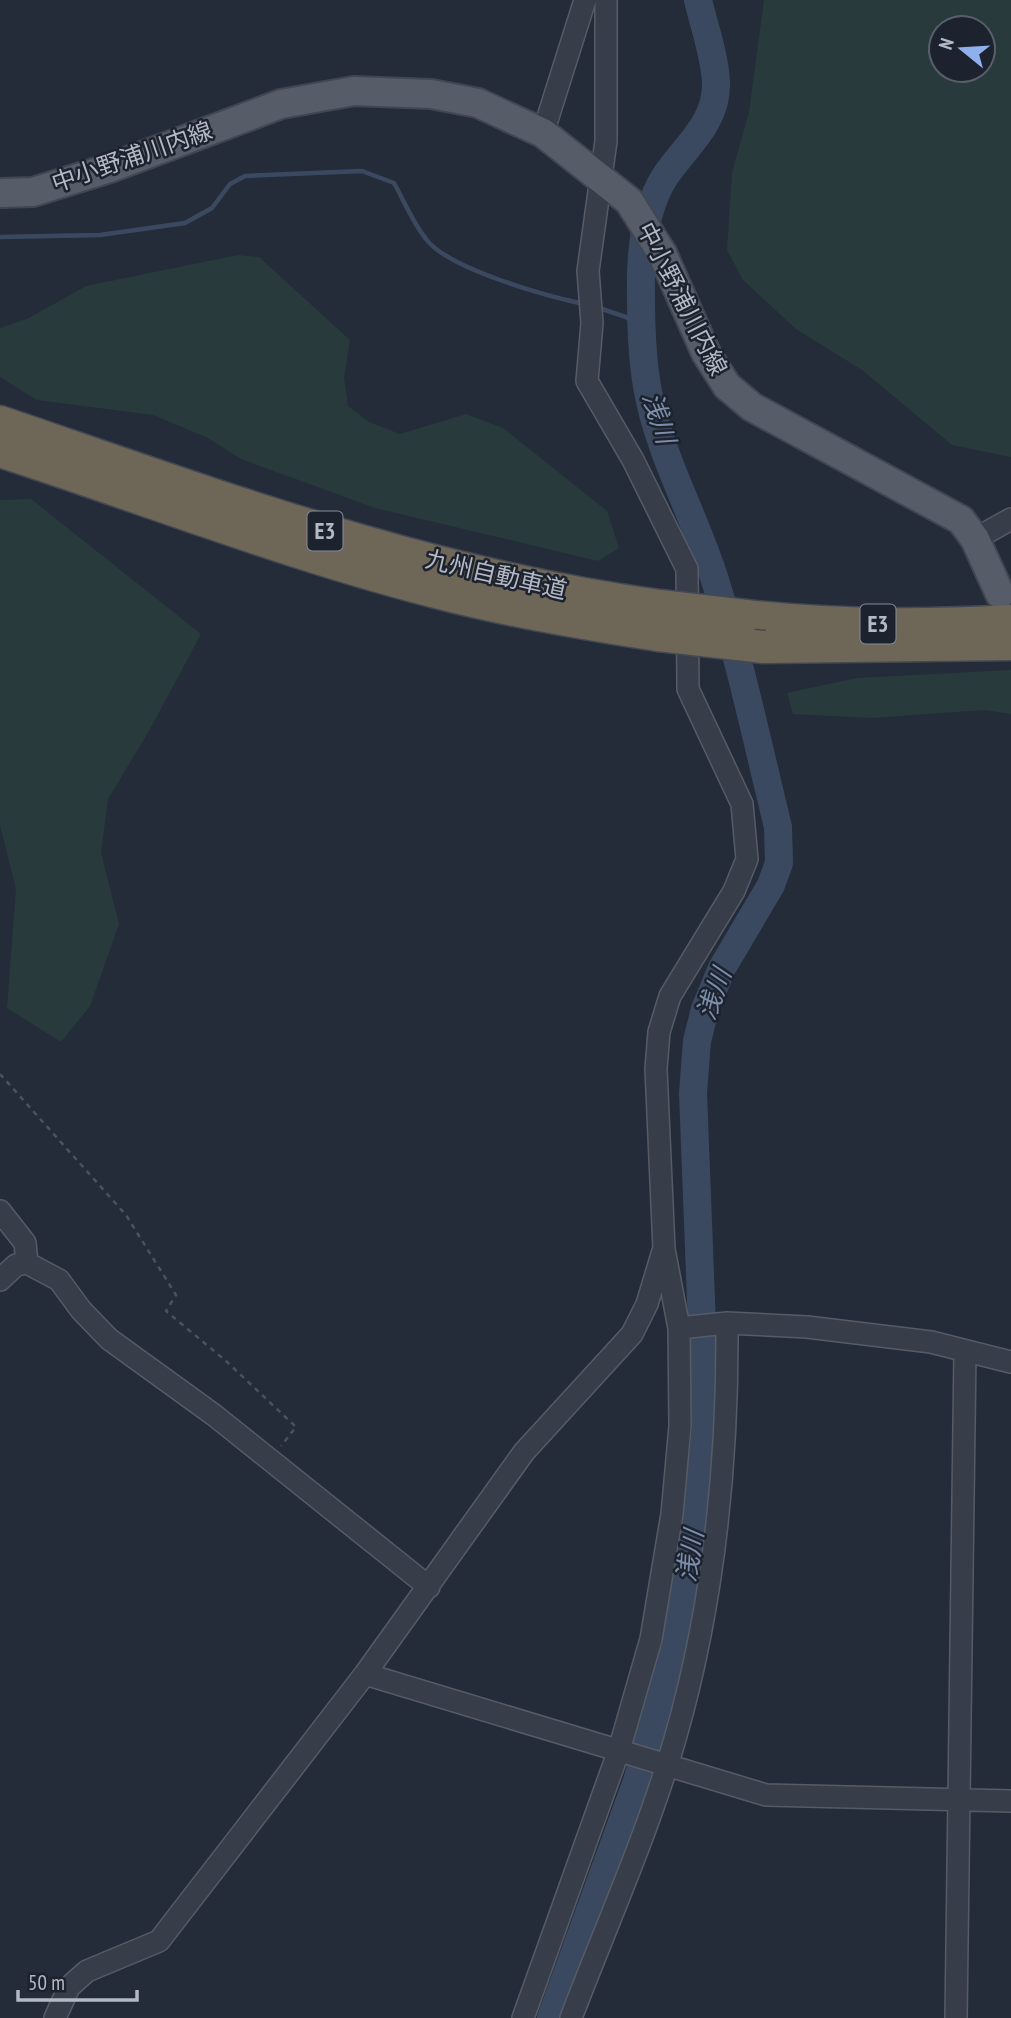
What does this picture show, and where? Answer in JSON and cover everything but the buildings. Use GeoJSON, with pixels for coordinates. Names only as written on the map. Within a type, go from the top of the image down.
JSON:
{"type":"FeatureCollection","features":[{"type":"Feature","properties":{"kind":"highway","name":"九州自動車道"},"geometry":{"type":"LineString","coordinates":[[0,422],[261,511],[450,567],[573,593],[659,621],[764,647],[1011,644]]}},
{"type":"Feature","properties":{"kind":"highway","name":"九州自動車道"},"geometry":{"type":"LineString","coordinates":[[0,451],[269,542],[444,594],[530,613],[659,621],[746,616],[800,622],[932,625],[1005,607]]}},
{"type":"Feature","properties":{"kind":"main road","name":"中小野浦川内線"},"geometry":{"type":"LineString","coordinates":[[0,193],[33,192],[110,168],[281,104],[354,91],[431,94],[478,103],[543,133],[629,201],[662,253],[706,353],[727,386],[752,407],[961,520],[975,539],[1005,607]]}},
{"type":"Feature","properties":{"kind":"street"},"geometry":{"type":"LineString","coordinates":[[543,133],[585,0]]}},
{"type":"Feature","properties":{"kind":"street"},"geometry":{"type":"LineString","coordinates":[[523,2018],[624,1752],[651,1639],[672,1514],[680,1426],[684,1327],[664,1249],[656,1069],[659,1032],[670,996],[734,891],[747,859],[742,804],[729,771],[688,689],[687,569],[633,460],[587,381],[592,324],[588,271],[606,141],[606,0]]}},
{"type":"Feature","properties":{"kind":"street"},"geometry":{"type":"LineString","coordinates":[[975,539],[1011,519]]}},
{"type":"Feature","properties":{"kind":"street"},"geometry":{"type":"LineString","coordinates":[[0,1211],[25,1243],[27,1263]]}},
{"type":"Feature","properties":{"kind":"street"},"geometry":{"type":"LineString","coordinates":[[55,2018],[69,1987],[87,1971],[159,1941],[365,1674],[524,1452],[632,1334],[647,1304],[664,1249]]}},
{"type":"Feature","properties":{"kind":"street"},"geometry":{"type":"LineString","coordinates":[[0,1280],[16,1265],[27,1263],[59,1280],[81,1310],[109,1339],[172,1383],[429,1587]]}},
{"type":"Feature","properties":{"kind":"street"},"geometry":{"type":"LineString","coordinates":[[684,1327],[723,1323],[821,1328],[931,1342],[1011,1362]]}},
{"type":"Feature","properties":{"kind":"street"},"geometry":{"type":"LineString","coordinates":[[571,2018],[663,1764],[698,1646],[714,1553],[724,1456],[723,1323]]}},
{"type":"Feature","properties":{"kind":"street"},"geometry":{"type":"LineString","coordinates":[[956,2018],[965,1351]]}},
{"type":"Feature","properties":{"kind":"street"},"geometry":{"type":"LineString","coordinates":[[365,1674],[766,1795],[1011,1801]]}},
{"type":"Feature","properties":{"kind":"path"},"geometry":{"type":"LineString","coordinates":[[0,1074],[127,1215],[176,1296],[166,1311],[226,1361],[296,1427],[269,1461]]}},
{"type":"Feature","properties":{"kind":"shaded area"},"geometry":{"type":"Polygon","coordinates":[[[764,0],[1011,0],[1011,457],[952,445],[862,370],[796,329],[743,280],[727,250],[732,173],[749,112],[764,0]]]}},
{"type":"Feature","properties":{"kind":"shaded area"},"geometry":{"type":"Polygon","coordinates":[[[238,255],[259,257],[350,340],[344,378],[348,406],[369,422],[400,434],[466,414],[503,428],[607,511],[619,548],[598,561],[375,508],[241,459],[208,438],[153,415],[37,400],[0,377],[0,328],[27,319],[86,286],[238,255]]]}},
{"type":"Feature","properties":{"kind":"shaded area"},"geometry":{"type":"Polygon","coordinates":[[[31,499],[201,634],[149,731],[108,799],[101,853],[119,924],[90,1006],[61,1042],[7,1008],[16,889],[0,825],[0,500],[31,499]]]}},
{"type":"Feature","properties":{"kind":"shaded area"},"geometry":{"type":"Polygon","coordinates":[[[1011,670],[1011,714],[985,710],[871,718],[793,714],[787,693],[857,678],[1011,670]]]}},
{"type":"Feature","properties":{"kind":"waterway","name":"浅川"},"geometry":{"type":"LineString","coordinates":[[551,2018],[637,1781],[673,1653],[692,1554],[706,1430],[693,1093],[697,1041],[705,1009],[722,968],[771,885],[779,863],[778,827],[733,641],[707,556],[659,436],[644,364],[642,250],[651,205],[664,178],[705,123],[715,98],[714,62],[698,0]]}},
{"type":"Feature","properties":{"kind":"waterway"},"geometry":{"type":"LineString","coordinates":[[0,237],[100,235],[185,223],[212,208],[230,184],[245,176],[362,171],[394,183],[426,239],[455,261],[499,280],[584,304]]}},
{"type":"Feature","properties":{"kind":"waterway"},"geometry":{"type":"LineString","coordinates":[[596,307],[626,317],[642,330]]}}]}
